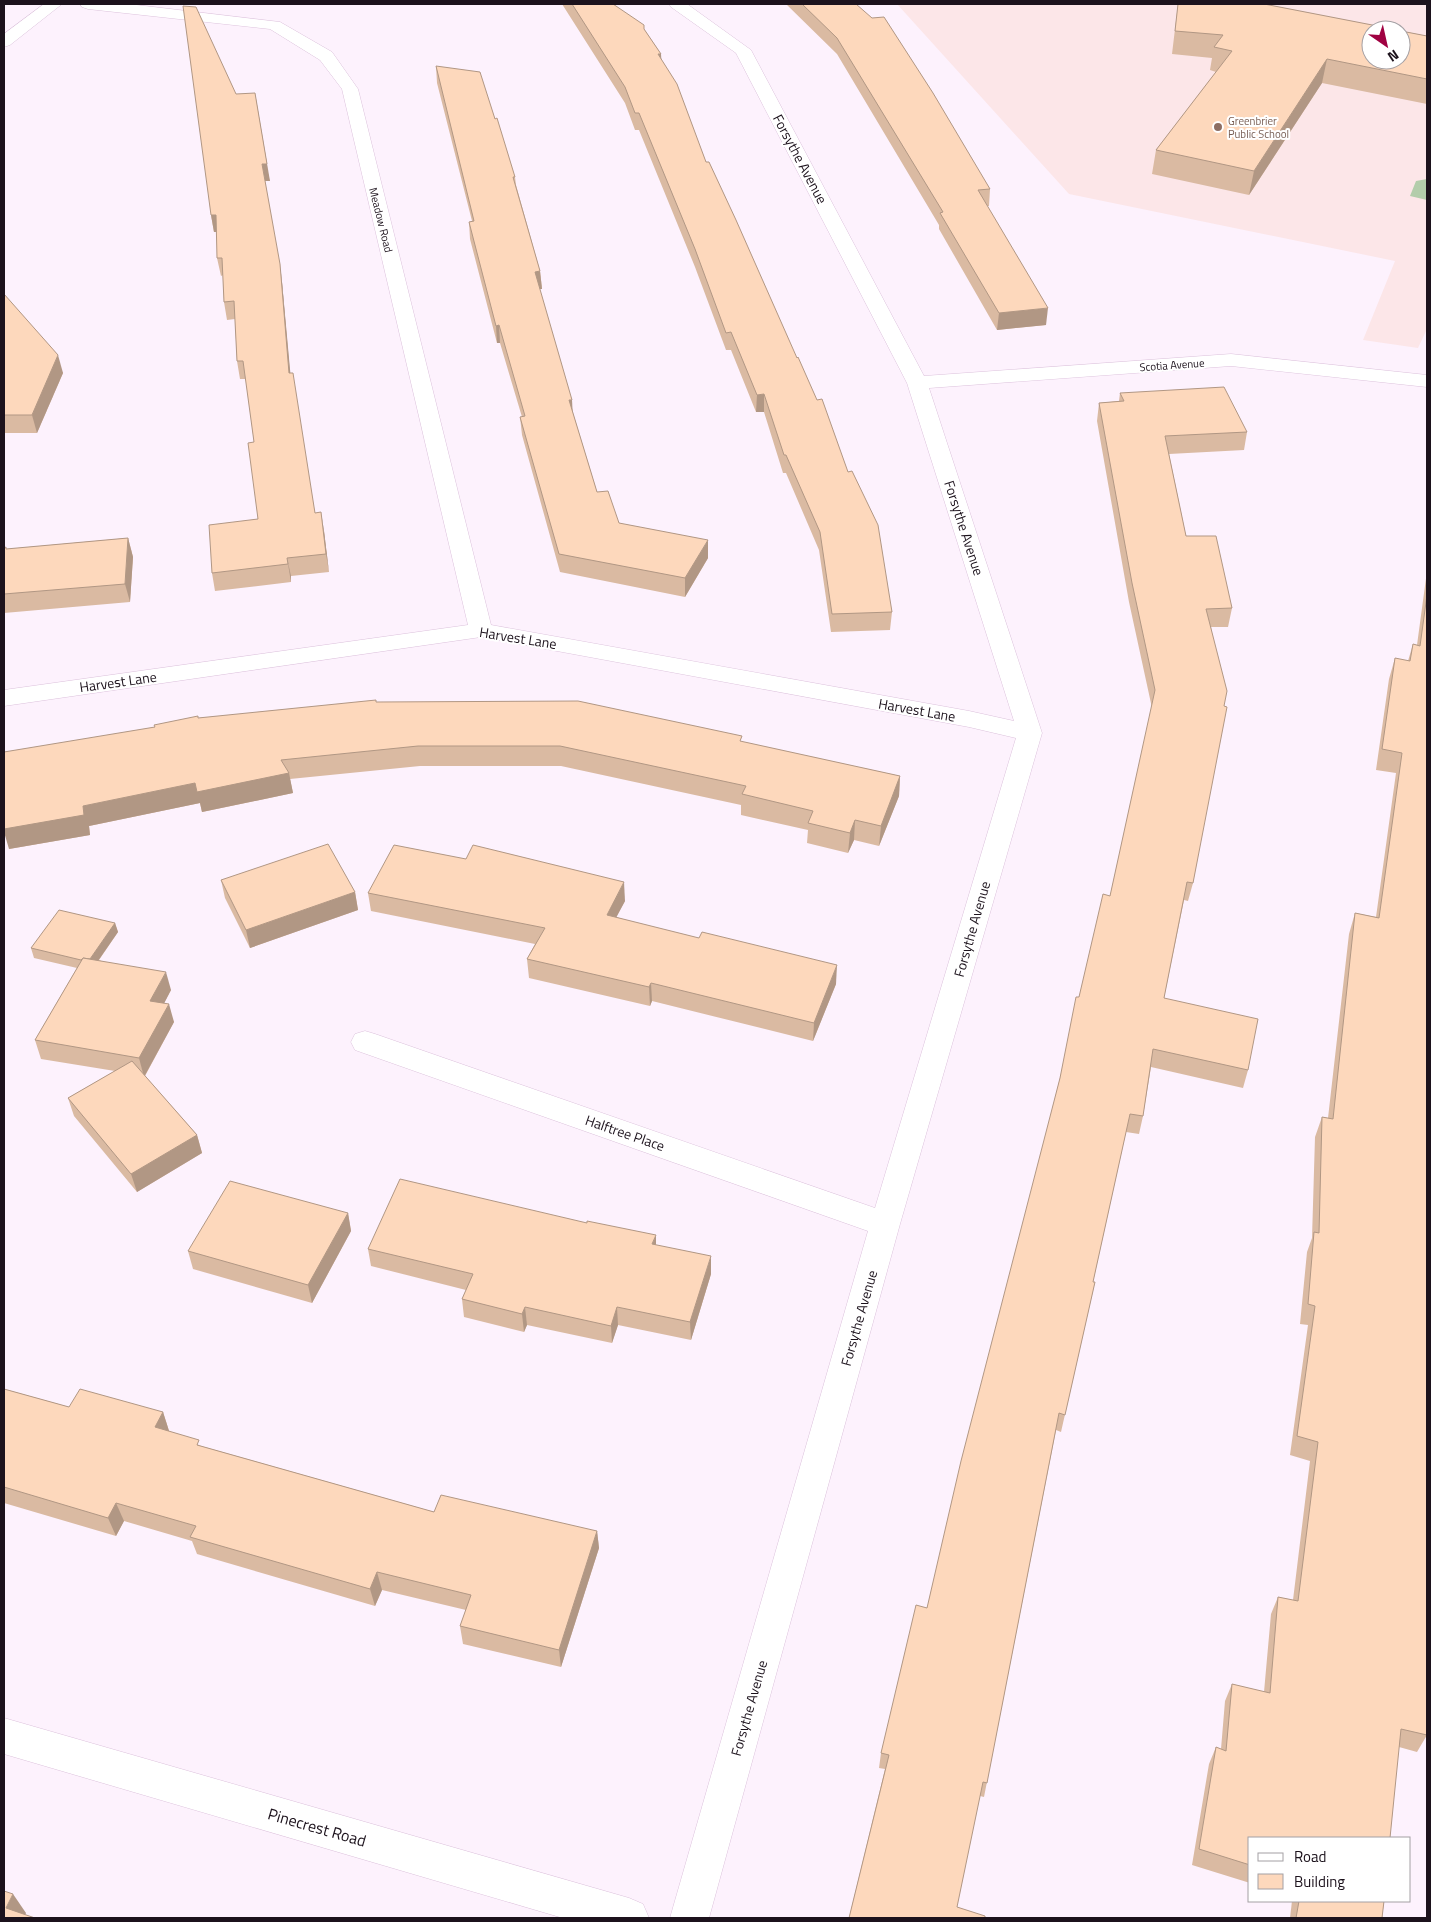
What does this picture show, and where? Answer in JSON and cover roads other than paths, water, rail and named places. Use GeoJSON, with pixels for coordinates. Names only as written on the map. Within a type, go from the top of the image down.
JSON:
{"type":"FeatureCollection","features":[{"type":"Feature","properties":{"kind":"street"},"geometry":{"type":"LineString","coordinates":[[4,42],[54,4]]}},
{"type":"Feature","properties":{"kind":"street","name":"Meadow Road"},"geometry":{"type":"LineString","coordinates":[[88,4],[274,25],[326,56],[350,89],[481,630]]}},
{"type":"Feature","properties":{"kind":"street","name":"Forsythe Avenue"},"geometry":{"type":"LineString","coordinates":[[677,4],[743,50],[917,384],[1030,732],[885,1224],[690,1918]]}},
{"type":"Feature","properties":{"kind":"street","name":"Scotia Avenue"},"geometry":{"type":"LineString","coordinates":[[917,384],[1231,360],[1427,381]]}},
{"type":"Feature","properties":{"kind":"street","name":"Harvest Lane"},"geometry":{"type":"LineString","coordinates":[[4,698],[481,630],[969,719],[1030,732]]}},
{"type":"Feature","properties":{"kind":"street","name":"Halftree Place"},"geometry":{"type":"LineString","coordinates":[[365,1042],[885,1224]]}},
{"type":"Feature","properties":{"kind":"street","name":"Pinecrest Road"},"geometry":{"type":"LineString","coordinates":[[4,1736],[629,1918]]}},
{"type":"Feature","properties":{"kind":"place","name":"Greenbrier Public School"},"geometry":{"type":"Point","coordinates":[1218,127]}}]}
